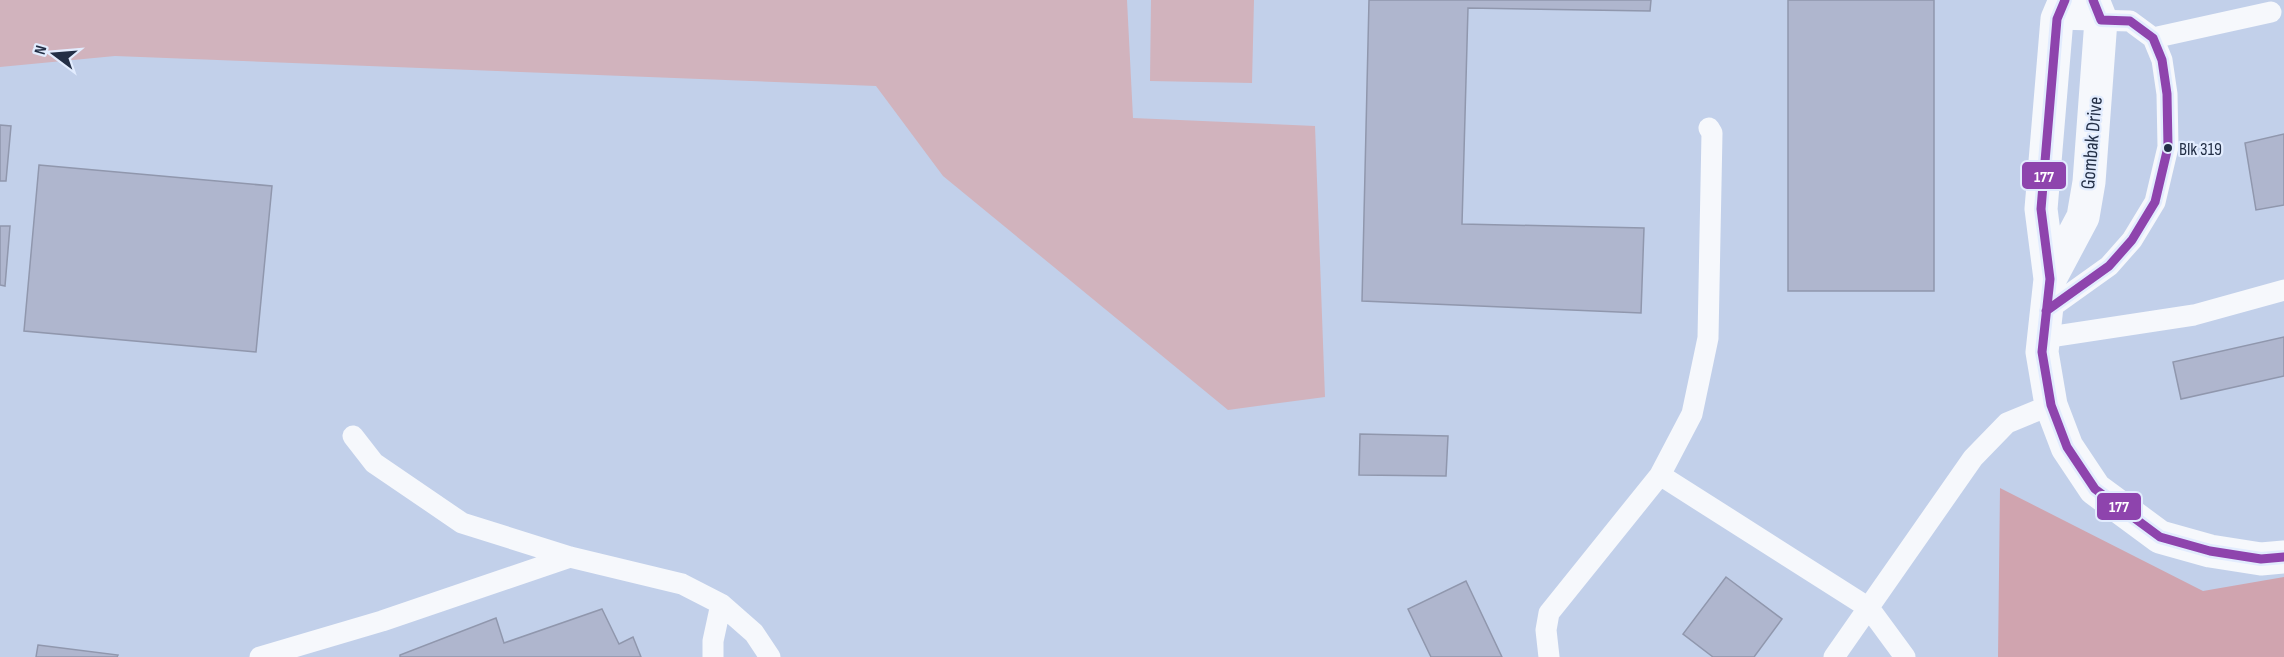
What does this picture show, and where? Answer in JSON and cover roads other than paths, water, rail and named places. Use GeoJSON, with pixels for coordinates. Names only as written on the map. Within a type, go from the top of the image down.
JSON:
{"type":"FeatureCollection","features":[{"type":"Feature","properties":{"kind":"street","name":"Gombak Drive"},"geometry":{"type":"LineString","coordinates":[[2061,10],[2041,209],[2050,279],[2042,352],[2052,405],[2067,447],[2095,489],[2160,537],[2210,551],[2261,559],[2284,557]]}},
{"type":"Feature","properties":{"kind":"street","name":"Gombak Drive"},"geometry":{"type":"LineString","coordinates":[[2050,279],[2083,217],[2089,182],[2097,10]]}},
{"type":"Feature","properties":{"kind":"lane"},"geometry":{"type":"LineString","coordinates":[[2045,324],[2109,266],[2132,240],[2155,202],[2168,147],[2167,94],[2162,60],[2152,38],[2130,21],[2097,10],[2061,10]]}},
{"type":"Feature","properties":{"kind":"lane"},"geometry":{"type":"LineString","coordinates":[[2152,38],[2271,12]]}},
{"type":"Feature","properties":{"kind":"lane"},"geometry":{"type":"LineString","coordinates":[[1550,657],[1546,630],[1549,613],[1660,475],[1692,414],[1708,338],[1712,133],[1709,128]]}},
{"type":"Feature","properties":{"kind":"lane"},"geometry":{"type":"LineString","coordinates":[[2045,324],[2194,315],[2284,290]]}},
{"type":"Feature","properties":{"kind":"lane"},"geometry":{"type":"LineString","coordinates":[[1834,657],[1974,458],[2007,423],[2052,405]]}},
{"type":"Feature","properties":{"kind":"lane"},"geometry":{"type":"LineString","coordinates":[[353,436],[374,463],[462,522],[570,557],[682,584],[721,604],[754,633],[770,657]]}},
{"type":"Feature","properties":{"kind":"lane"},"geometry":{"type":"LineString","coordinates":[[1660,475],[1869,608],[1905,657]]}},
{"type":"Feature","properties":{"kind":"lane"},"geometry":{"type":"LineString","coordinates":[[260,657],[382,621],[570,557]]}},
{"type":"Feature","properties":{"kind":"lane"},"geometry":{"type":"LineString","coordinates":[[713,657],[713,640],[721,604]]}},
{"type":"Feature","properties":{"kind":"place","name":"Blk 319"},"geometry":{"type":"Point","coordinates":[2168,148]}}]}
